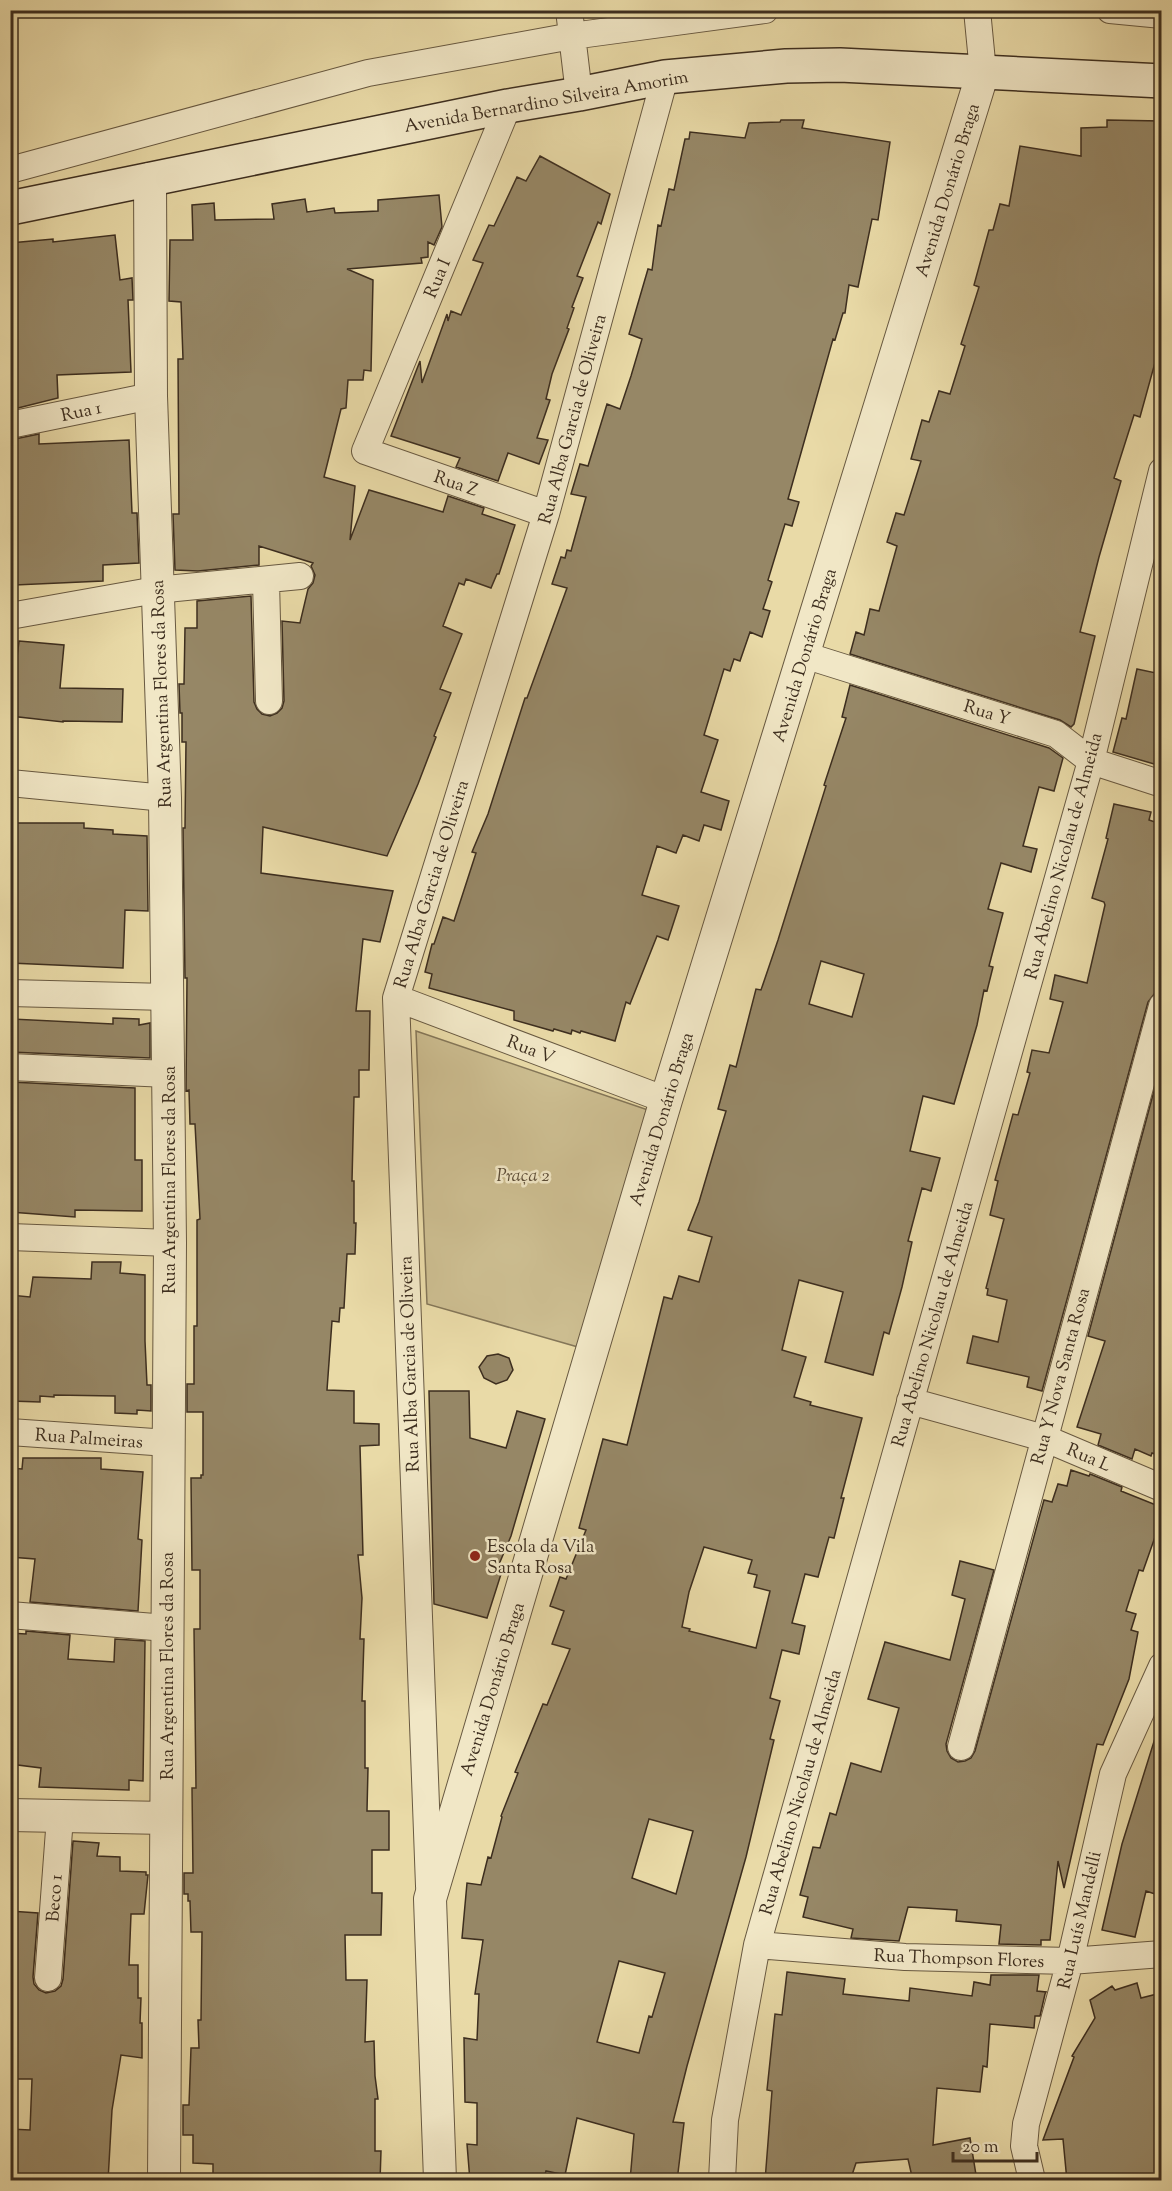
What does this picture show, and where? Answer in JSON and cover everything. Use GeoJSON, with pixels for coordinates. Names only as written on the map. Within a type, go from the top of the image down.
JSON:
{"type":"FeatureCollection","features":[{"type":"Feature","properties":{"kind":"main road","name":"Avenida Bernardino Silveira Amorim"},"geometry":{"type":"LineString","coordinates":[[10,208],[508,106],[665,77],[786,66],[840,65],[1161,81]]}},
{"type":"Feature","properties":{"kind":"street"},"geometry":{"type":"LineString","coordinates":[[569,10],[579,94]]}},
{"type":"Feature","properties":{"kind":"street"},"geometry":{"type":"LineString","coordinates":[[10,170],[368,73],[572,36],[765,10]]}},
{"type":"Feature","properties":{"kind":"street"},"geometry":{"type":"LineString","coordinates":[[977,10],[983,72]]}},
{"type":"Feature","properties":{"kind":"street"},"geometry":{"type":"LineString","coordinates":[[1110,10],[1161,15]]}},
{"type":"Feature","properties":{"kind":"street","name":"Avenida Donário Braga"},"geometry":{"type":"LineString","coordinates":[[440,2181],[429,1899],[666,1100],[983,72]]}},
{"type":"Feature","properties":{"kind":"street","name":"Rua Alba Garcia de Oliveira"},"geometry":{"type":"LineString","coordinates":[[429,1899],[396,998],[546,514],[665,77]]}},
{"type":"Feature","properties":{"kind":"street","name":"Rua I"},"geometry":{"type":"LineString","coordinates":[[365,451],[508,106]]}},
{"type":"Feature","properties":{"kind":"street","name":"Rua Argentina Flores da Rosa"},"geometry":{"type":"LineString","coordinates":[[150,179],[151,396],[165,798],[170,1243],[164,2181]]}},
{"type":"Feature","properties":{"kind":"street","name":"Rua 1"},"geometry":{"type":"LineString","coordinates":[[10,425],[151,396]]}},
{"type":"Feature","properties":{"kind":"street","name":"Rua Z"},"geometry":{"type":"LineString","coordinates":[[365,451],[546,514]]}},
{"type":"Feature","properties":{"kind":"street","name":"Rua Abelino Nicolau de Almeida"},"geometry":{"type":"LineString","coordinates":[[722,2181],[725,2120],[757,1945],[1090,761],[1161,471]]}},
{"type":"Feature","properties":{"kind":"street"},"geometry":{"type":"LineString","coordinates":[[10,616],[156,590],[300,576]]}},
{"type":"Feature","properties":{"kind":"street"},"geometry":{"type":"LineString","coordinates":[[266,580],[269,701]]}},
{"type":"Feature","properties":{"kind":"street","name":"Rua Y"},"geometry":{"type":"LineString","coordinates":[[804,656],[1056,734],[1090,761],[1161,784]]}},
{"type":"Feature","properties":{"kind":"street"},"geometry":{"type":"LineString","coordinates":[[10,783],[165,798]]}},
{"type":"Feature","properties":{"kind":"street"},"geometry":{"type":"LineString","coordinates":[[10,993],[167,997]]}},
{"type":"Feature","properties":{"kind":"street","name":"Rua V"},"geometry":{"type":"LineString","coordinates":[[396,998],[666,1100]]}},
{"type":"Feature","properties":{"kind":"street","name":"Rua Y Nova Santa Rosa"},"geometry":{"type":"LineString","coordinates":[[961,1747],[1161,1006]]}},
{"type":"Feature","properties":{"kind":"street"},"geometry":{"type":"LineString","coordinates":[[10,1068],[168,1074]]}},
{"type":"Feature","properties":{"kind":"street"},"geometry":{"type":"LineString","coordinates":[[10,1237],[170,1243]]}},
{"type":"Feature","properties":{"kind":"street","name":"Rua L"},"geometry":{"type":"LineString","coordinates":[[910,1401],[1044,1438],[1161,1488]]}},
{"type":"Feature","properties":{"kind":"street","name":"Rua Palmeiras"},"geometry":{"type":"LineString","coordinates":[[10,1432],[168,1443]]}},
{"type":"Feature","properties":{"kind":"street"},"geometry":{"type":"LineString","coordinates":[[10,1616],[166,1628]]}},
{"type":"Feature","properties":{"kind":"street","name":"Rua Luís Mandelli"},"geometry":{"type":"LineString","coordinates":[[1032,2181],[1023,2146],[1026,2124],[1070,1961],[1113,1774],[1161,1666]]}},
{"type":"Feature","properties":{"kind":"street"},"geometry":{"type":"LineString","coordinates":[[10,1815],[166,1818]]}},
{"type":"Feature","properties":{"kind":"street","name":"Beco 1"},"geometry":{"type":"LineString","coordinates":[[48,1978],[60,1817]]}},
{"type":"Feature","properties":{"kind":"street","name":"Rua Thompson Flores"},"geometry":{"type":"LineString","coordinates":[[757,1945],[905,1958],[1070,1961],[1161,1954]]}},
{"type":"Feature","properties":{"kind":"green space","name":"Praça 2"},"geometry":{"type":"Polygon","coordinates":[[[416,1031],[648,1110],[578,1347],[427,1304],[416,1031]]]}},
{"type":"Feature","properties":{"kind":"building"},"geometry":{"type":"Polygon","coordinates":[[[781,120],[804,120],[802,128],[890,142],[878,220],[872,219],[858,287],[849,285],[845,313],[843,313],[835,340],[833,339],[788,499],[799,502],[792,526],[785,524],[768,580],[772,582],[763,609],[770,611],[762,637],[750,632],[740,661],[734,659],[730,671],[724,669],[704,735],[718,740],[701,792],[729,801],[721,830],[704,825],[699,841],[683,835],[676,853],[657,846],[642,895],[679,906],[668,940],[657,936],[630,1004],[626,1002],[615,1041],[581,1031],[580,1033],[572,1030],[571,1034],[554,1029],[553,1031],[514,1020],[514,1011],[429,988],[432,974],[425,972],[432,944],[434,944],[443,917],[454,921],[476,853],[472,852],[488,814],[525,698],[527,698],[567,588],[552,584],[561,557],[565,558],[567,550],[571,551],[586,497],[571,494],[580,464],[588,466],[607,404],[620,409],[631,376],[642,339],[629,334],[648,269],[652,270],[658,225],[661,226],[669,189],[674,190],[685,139],[689,139],[690,132],[745,138],[749,123],[780,122],[781,120]]]}},
{"type":"Feature","properties":{"kind":"building"},"geometry":{"type":"Polygon","coordinates":[[[1107,120],[1161,121],[1161,341],[1140,417],[1134,415],[1114,478],[1121,481],[1080,632],[1095,636],[1074,724],[1071,727],[1060,720],[850,654],[856,632],[864,635],[870,609],[879,611],[897,546],[887,542],[896,513],[904,515],[921,461],[911,459],[922,420],[929,422],[939,391],[950,394],[965,346],[961,344],[979,287],[974,285],[989,230],[993,230],[1000,204],[1009,206],[1020,146],[1081,156],[1081,128],[1107,127],[1107,120]]]}},
{"type":"Feature","properties":{"kind":"building"},"geometry":{"type":"Polygon","coordinates":[[[540,156],[610,194],[601,224],[598,222],[577,276],[583,278],[572,307],[574,308],[567,328],[569,329],[552,374],[546,399],[550,400],[537,438],[548,440],[539,464],[508,453],[498,481],[456,467],[460,458],[391,436],[420,361],[422,383],[447,314],[448,321],[451,311],[461,315],[483,263],[473,260],[489,225],[494,226],[517,177],[526,181],[540,156]]]}},
{"type":"Feature","properties":{"kind":"building"},"geometry":{"type":"Polygon","coordinates":[[[439,195],[442,227],[434,245],[428,242],[428,257],[421,258],[422,263],[347,269],[373,280],[371,371],[364,370],[363,380],[348,380],[346,408],[341,409],[324,477],[355,486],[350,540],[369,490],[443,512],[448,496],[484,508],[482,514],[515,525],[499,574],[491,588],[466,579],[464,585],[459,583],[443,626],[462,634],[440,689],[451,693],[418,784],[387,856],[263,827],[261,873],[393,891],[380,942],[363,939],[356,1011],[370,1011],[369,1070],[359,1070],[359,1097],[354,1097],[352,1181],[354,1181],[354,1223],[356,1223],[355,1254],[347,1254],[344,1308],[340,1308],[339,1322],[332,1321],[327,1390],[354,1391],[354,1423],[379,1424],[379,1445],[360,1446],[363,1555],[358,1555],[362,1598],[360,1639],[364,1639],[362,1701],[365,1701],[367,1811],[389,1811],[389,1850],[372,1850],[372,1893],[382,1893],[381,1935],[345,1935],[346,1980],[367,1980],[365,2042],[374,2041],[378,2099],[375,2099],[375,2151],[381,2151],[380,2181],[355,2181],[355,2178],[279,2177],[279,2181],[213,2181],[213,2164],[193,2163],[193,2135],[183,2135],[183,2105],[189,2105],[191,2048],[199,2048],[198,2020],[201,2020],[202,1932],[191,1932],[190,1901],[188,1901],[188,1894],[184,1894],[184,1873],[193,1873],[192,1788],[196,1788],[194,1629],[200,1629],[200,1570],[192,1570],[191,1478],[201,1478],[203,1475],[203,1412],[187,1412],[187,1384],[194,1384],[194,1326],[197,1326],[197,1220],[200,1219],[195,1124],[190,1124],[189,1090],[186,1091],[187,978],[185,978],[183,828],[185,828],[186,742],[182,742],[179,684],[184,684],[185,628],[197,628],[197,601],[251,596],[254,702],[262,714],[270,716],[277,713],[284,701],[282,621],[300,623],[308,589],[315,575],[311,566],[313,563],[259,546],[259,565],[198,571],[175,570],[173,514],[179,514],[178,359],[183,359],[181,302],[169,301],[170,240],[193,240],[192,205],[214,203],[215,220],[274,219],[272,204],[305,199],[307,212],[334,208],[335,213],[378,211],[378,200],[439,195]]]}},
{"type":"Feature","properties":{"kind":"building"},"geometry":{"type":"Polygon","coordinates":[[[115,235],[120,280],[132,278],[133,300],[128,300],[131,372],[57,375],[58,398],[10,410],[10,243],[53,239],[53,242],[115,235]]]}},
{"type":"Feature","properties":{"kind":"building"},"geometry":{"type":"Polygon","coordinates":[[[39,434],[39,444],[129,440],[132,513],[137,513],[139,563],[103,565],[103,581],[15,585],[14,542],[10,542],[10,440],[39,434]]]}},
{"type":"Feature","properties":{"kind":"building"},"geometry":{"type":"Polygon","coordinates":[[[19,641],[64,645],[60,688],[123,689],[122,722],[63,722],[10,716],[19,641]]]}},
{"type":"Feature","properties":{"kind":"building"},"geometry":{"type":"Polygon","coordinates":[[[1137,669],[1161,674],[1161,766],[1113,752],[1122,718],[1126,719],[1137,669]]]}},
{"type":"Feature","properties":{"kind":"building"},"geometry":{"type":"Polygon","coordinates":[[[850,685],[1049,748],[1063,758],[1054,791],[1039,787],[1023,846],[1037,849],[1031,872],[1001,863],[988,909],[1003,913],[989,966],[993,967],[987,991],[984,990],[977,1025],[954,1104],[923,1096],[910,1151],[940,1158],[931,1191],[922,1188],[908,1241],[912,1242],[902,1287],[889,1334],[884,1332],[873,1375],[825,1362],[843,1292],[799,1280],[782,1350],[806,1357],[794,1397],[811,1402],[810,1405],[862,1418],[841,1498],[844,1498],[834,1538],[829,1537],[818,1577],[805,1574],[792,1623],[805,1626],[799,1654],[782,1650],[770,1698],[780,1701],[770,1739],[774,1740],[746,1857],[673,2122],[684,2123],[677,2181],[630,2181],[634,2134],[577,2118],[565,2175],[546,2171],[543,2181],[470,2181],[467,2144],[477,2145],[477,2103],[465,2102],[464,2038],[477,2040],[479,1994],[475,1994],[483,1940],[462,1938],[467,1883],[481,1885],[488,1857],[491,1858],[501,1816],[518,1773],[515,1772],[543,1704],[547,1705],[570,1649],[552,1644],[564,1611],[550,1606],[560,1577],[566,1579],[586,1530],[579,1528],[603,1439],[627,1445],[664,1297],[672,1299],[679,1276],[699,1282],[712,1237],[688,1230],[699,1202],[726,1111],[718,1109],[730,1065],[736,1067],[756,989],[761,990],[778,940],[846,718],[842,717],[850,685]],[[821,961],[809,1004],[852,1017],[864,974],[821,961]],[[704,1547],[689,1592],[682,1627],[690,1629],[689,1631],[756,1648],[770,1591],[754,1587],[757,1575],[748,1573],[752,1560],[704,1547]],[[649,1819],[632,1878],[676,1894],[693,1831],[649,1819]],[[619,1961],[597,2042],[639,2053],[649,2016],[652,2017],[665,1973],[619,1961]]]}},
{"type":"Feature","properties":{"kind":"building"},"geometry":{"type":"Polygon","coordinates":[[[1114,804],[1151,812],[1149,820],[1161,824],[1161,970],[1155,993],[1148,1002],[1042,1391],[1027,1387],[1029,1377],[967,1363],[973,1336],[998,1342],[1007,1300],[987,1295],[988,1289],[986,1288],[1004,1219],[990,1215],[998,1181],[995,1180],[1013,1114],[1018,1115],[1030,1073],[1027,1072],[1032,1050],[1049,1053],[1063,1002],[1050,999],[1055,975],[1087,983],[1105,905],[1104,902],[1092,898],[1108,839],[1106,838],[1114,804]]]}},
{"type":"Feature","properties":{"kind":"building"},"geometry":{"type":"Polygon","coordinates":[[[10,823],[84,823],[84,828],[113,830],[113,834],[147,836],[148,911],[125,910],[123,968],[10,963],[10,823]]]}},
{"type":"Feature","properties":{"kind":"building"},"geometry":{"type":"Polygon","coordinates":[[[113,1018],[139,1019],[139,1025],[150,1023],[150,1058],[10,1052],[12,1019],[113,1024],[113,1018]]]}},
{"type":"Feature","properties":{"kind":"building"},"geometry":{"type":"Polygon","coordinates":[[[1161,1065],[1161,1456],[1152,1453],[1151,1456],[1135,1449],[1132,1459],[1098,1445],[1101,1434],[1077,1427],[1105,1341],[1088,1336],[1161,1065]]]}},
{"type":"Feature","properties":{"kind":"building"},"geometry":{"type":"Polygon","coordinates":[[[10,1082],[135,1088],[135,1160],[142,1160],[142,1211],[75,1210],[75,1217],[10,1212],[10,1082]]]}},
{"type":"Feature","properties":{"kind":"building"},"geometry":{"type":"Polygon","coordinates":[[[92,1262],[121,1262],[120,1273],[145,1275],[145,1341],[147,1385],[151,1385],[151,1411],[137,1410],[137,1414],[115,1413],[115,1396],[54,1395],[54,1397],[40,1396],[40,1402],[10,1401],[10,1295],[30,1297],[33,1277],[91,1279],[92,1262]]]}},
{"type":"Feature","properties":{"kind":"building"},"geometry":{"type":"Polygon","coordinates":[[[498,1354],[509,1358],[513,1370],[507,1380],[496,1384],[484,1378],[479,1367],[487,1356],[498,1354]]]}},
{"type":"Feature","properties":{"kind":"building"},"geometry":{"type":"Polygon","coordinates":[[[429,1391],[469,1391],[470,1438],[506,1448],[517,1411],[545,1419],[511,1536],[497,1569],[502,1571],[487,1618],[434,1604],[429,1391]]]}},
{"type":"Feature","properties":{"kind":"building"},"geometry":{"type":"Polygon","coordinates":[[[23,1458],[101,1458],[101,1469],[143,1472],[138,1539],[142,1540],[138,1611],[30,1602],[35,1559],[10,1557],[10,1468],[22,1469],[23,1458]]]}},
{"type":"Feature","properties":{"kind":"building"},"geometry":{"type":"Polygon","coordinates":[[[1071,1470],[1089,1476],[1090,1474],[1122,1487],[1121,1491],[1161,1507],[1161,1540],[1155,1537],[1143,1571],[1139,1570],[1126,1611],[1136,1614],[1131,1630],[1138,1632],[1129,1679],[1103,1745],[1097,1744],[1064,1888],[1058,1861],[1050,1940],[1041,1940],[1041,1945],[999,1944],[1001,1925],[956,1921],[957,1910],[908,1907],[899,1941],[851,1938],[853,1929],[803,1917],[808,1897],[800,1895],[813,1847],[820,1848],[830,1813],[836,1815],[851,1763],[881,1772],[899,1708],[868,1699],[885,1642],[950,1660],[965,1599],[952,1595],[960,1561],[994,1570],[946,1744],[951,1758],[958,1762],[971,1758],[975,1751],[1044,1500],[1052,1502],[1058,1484],[1067,1486],[1071,1470]]]}},
{"type":"Feature","properties":{"kind":"building"},"geometry":{"type":"Polygon","coordinates":[[[26,1631],[70,1635],[68,1659],[114,1662],[115,1639],[145,1641],[143,1781],[129,1780],[129,1790],[39,1787],[41,1768],[10,1764],[10,1633],[26,1634],[26,1631]]]}},
{"type":"Feature","properties":{"kind":"building"},"geometry":{"type":"Polygon","coordinates":[[[1156,1735],[1161,1736],[1161,1896],[1146,1891],[1135,1937],[1102,1930],[1122,1844],[1156,1735]]]}},
{"type":"Feature","properties":{"kind":"building"},"geometry":{"type":"Polygon","coordinates":[[[73,1841],[99,1843],[97,1856],[120,1857],[120,1871],[146,1872],[148,1875],[144,1914],[131,1914],[129,1965],[138,1965],[142,2058],[121,2055],[112,2110],[108,2181],[10,2181],[10,2129],[30,2130],[32,2079],[10,2079],[10,1911],[38,1913],[34,1984],[46,1993],[55,1991],[61,1986],[63,1979],[73,1841]]]}},
{"type":"Feature","properties":{"kind":"building"},"geometry":{"type":"Polygon","coordinates":[[[787,1972],[845,1979],[843,1994],[909,2001],[910,1988],[972,1996],[974,1982],[990,1985],[991,1975],[1039,1975],[1037,1991],[1046,1992],[1040,2016],[1035,2016],[1034,2028],[990,2024],[987,2067],[983,2066],[980,2092],[937,2088],[933,2145],[970,2138],[977,2181],[913,2181],[908,2159],[856,2163],[850,2181],[765,2181],[772,2091],[767,2090],[775,2014],[782,2015],[787,1972]]]}},
{"type":"Feature","properties":{"kind":"building"},"geometry":{"type":"Polygon","coordinates":[[[1137,1983],[1141,1998],[1161,1993],[1161,2181],[1067,2181],[1063,2139],[1043,2140],[1074,2057],[1072,2056],[1095,2018],[1090,2000],[1112,1986],[1115,1990],[1137,1983]]]}},
{"type":"Feature","properties":{"kind":"place","name":"Escola da Vila Santa Rosa"},"geometry":{"type":"Point","coordinates":[475,1556]}}]}
